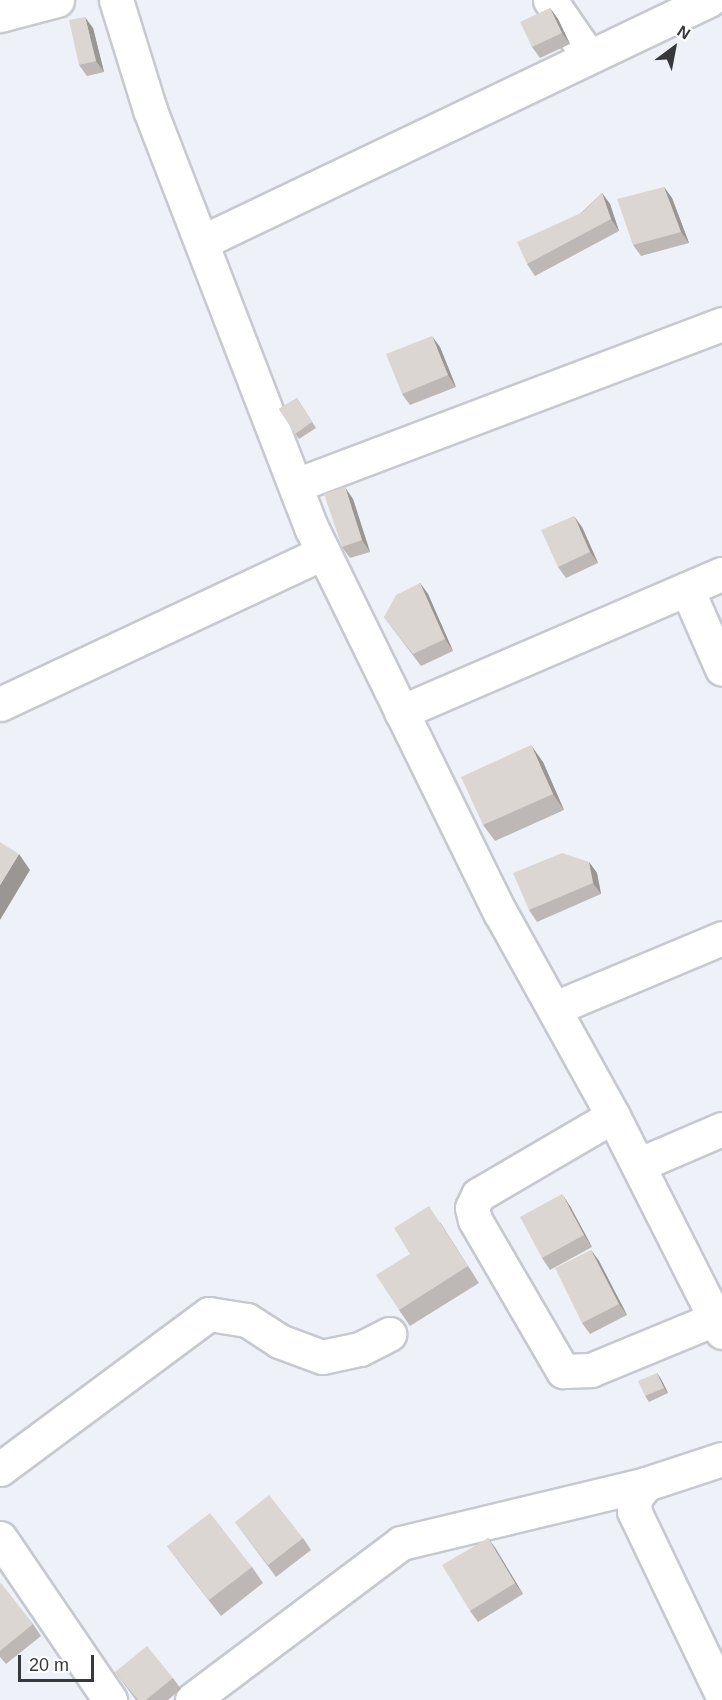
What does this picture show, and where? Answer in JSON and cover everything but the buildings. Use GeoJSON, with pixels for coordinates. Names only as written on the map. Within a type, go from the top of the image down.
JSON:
{"type":"FeatureCollection","features":[{"type":"Feature","properties":{"kind":"street"},"geometry":{"type":"LineString","coordinates":[[0,15],[57,0]]}},
{"type":"Feature","properties":{"kind":"street"},"geometry":{"type":"LineString","coordinates":[[116,0],[150,110],[204,241],[323,553],[500,912],[613,1116],[720,1322],[591,1370],[563,1371],[475,1220],[472,1209],[478,1195],[613,1116]]}},
{"type":"Feature","properties":{"kind":"street"},"geometry":{"type":"LineString","coordinates":[[550,0],[589,57]]}},
{"type":"Feature","properties":{"kind":"street"},"geometry":{"type":"LineString","coordinates":[[204,241],[709,0]]}},
{"type":"Feature","properties":{"kind":"street"},"geometry":{"type":"LineString","coordinates":[[296,485],[722,324]]}},
{"type":"Feature","properties":{"kind":"street"},"geometry":{"type":"LineString","coordinates":[[0,704],[323,553]]}},
{"type":"Feature","properties":{"kind":"street"},"geometry":{"type":"LineString","coordinates":[[401,712],[722,574]]}},
{"type":"Feature","properties":{"kind":"street"},"geometry":{"type":"LineString","coordinates":[[687,589],[722,669]]}},
{"type":"Feature","properties":{"kind":"street"},"geometry":{"type":"LineString","coordinates":[[555,1008],[722,938]]}},
{"type":"Feature","properties":{"kind":"street"},"geometry":{"type":"LineString","coordinates":[[638,1166],[722,1129]]}},
{"type":"Feature","properties":{"kind":"street"},"geometry":{"type":"LineString","coordinates":[[0,1469],[209,1314],[247,1320],[287,1345],[322,1357],[360,1349],[389,1334]]}},
{"type":"Feature","properties":{"kind":"street"},"geometry":{"type":"LineString","coordinates":[[192,1700],[401,1543],[646,1484],[722,1459]]}},
{"type":"Feature","properties":{"kind":"street"},"geometry":{"type":"LineString","coordinates":[[646,1484],[635,1498],[634,1511],[722,1695]]}},
{"type":"Feature","properties":{"kind":"street"},"geometry":{"type":"LineString","coordinates":[[0,1538],[110,1700]]}}]}
